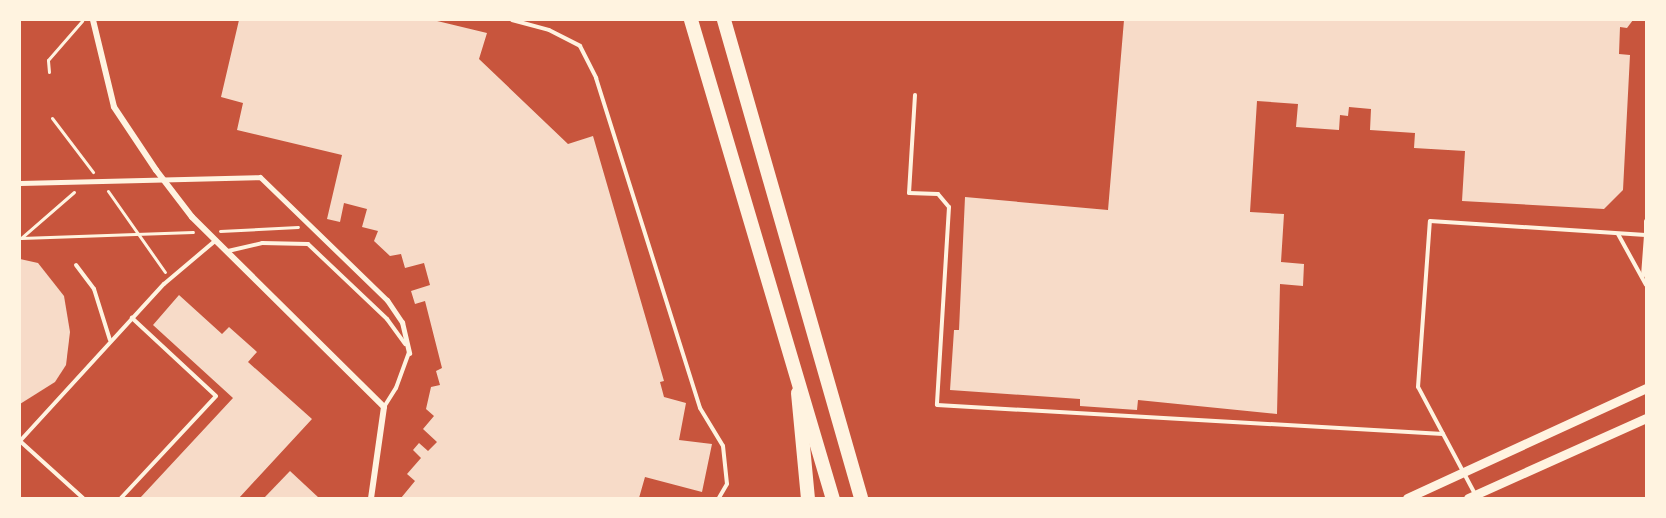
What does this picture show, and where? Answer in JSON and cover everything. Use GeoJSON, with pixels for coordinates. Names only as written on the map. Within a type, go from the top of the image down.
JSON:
{"type":"FeatureCollection","features":[{"type":"Feature","properties":{"kind":"highway"},"geometry":{"type":"LineString","coordinates":[[691,20],[795,361],[833,498]]}},
{"type":"Feature","properties":{"kind":"highway"},"geometry":{"type":"LineString","coordinates":[[724,20],[861,498]]}},
{"type":"Feature","properties":{"kind":"highway"},"geometry":{"type":"LineString","coordinates":[[734,20],[742,81]]}},
{"type":"Feature","properties":{"kind":"highway"},"geometry":{"type":"LineString","coordinates":[[795,361],[808,498]]}},
{"type":"Feature","properties":{"kind":"street"},"geometry":{"type":"LineString","coordinates":[[93,20],[114,107],[162,178],[208,232],[384,407],[371,498]]}},
{"type":"Feature","properties":{"kind":"street"},"geometry":{"type":"LineString","coordinates":[[20,183],[260,177],[387,300],[402,322],[409,353]]}},
{"type":"Feature","properties":{"kind":"street"},"geometry":{"type":"LineString","coordinates":[[1407,498],[1647,388]]}},
{"type":"Feature","properties":{"kind":"street"},"geometry":{"type":"LineString","coordinates":[[1472,497],[1647,418]]}},
{"type":"Feature","properties":{"kind":"lane"},"geometry":{"type":"LineString","coordinates":[[512,20],[549,30],[580,46],[596,78],[700,408],[723,446],[727,484],[719,498]]}},
{"type":"Feature","properties":{"kind":"lane"},"geometry":{"type":"LineString","coordinates":[[915,95],[909,193],[938,195],[949,207],[937,405],[1443,434]]}},
{"type":"Feature","properties":{"kind":"lane"},"geometry":{"type":"LineString","coordinates":[[1643,278],[1647,221]]}},
{"type":"Feature","properties":{"kind":"lane"},"geometry":{"type":"LineString","coordinates":[[1472,497],[1464,472],[1418,387],[1430,222],[1646,235]]}},
{"type":"Feature","properties":{"kind":"lane"},"geometry":{"type":"LineString","coordinates":[[1618,233],[1647,285]]}},
{"type":"Feature","properties":{"kind":"lane"},"geometry":{"type":"LineString","coordinates":[[83,498],[20,441],[132,318],[170,279],[216,239]]}},
{"type":"Feature","properties":{"kind":"lane"},"geometry":{"type":"LineString","coordinates":[[228,251],[262,243],[308,244],[387,319],[400,334],[409,353],[396,388],[384,407]]}},
{"type":"Feature","properties":{"kind":"lane"},"geometry":{"type":"LineString","coordinates":[[76,265],[94,289],[111,341]]}},
{"type":"Feature","properties":{"kind":"lane"},"geometry":{"type":"LineString","coordinates":[[121,498],[216,396],[132,318]]}},
{"type":"Feature","properties":{"kind":"path"},"geometry":{"type":"LineString","coordinates":[[49,72],[48,60],[83,20]]}},
{"type":"Feature","properties":{"kind":"path"},"geometry":{"type":"LineString","coordinates":[[52,118],[100,180],[170,279]]}},
{"type":"Feature","properties":{"kind":"path"},"geometry":{"type":"LineString","coordinates":[[86,181],[21,238],[310,226]]}},
{"type":"Feature","properties":{"kind":"building"},"geometry":{"type":"Polygon","coordinates":[[[239,20],[433,20],[487,33],[479,59],[568,144],[593,136],[664,381],[660,382],[664,397],[686,403],[679,440],[712,444],[702,492],[645,477],[639,498],[401,498],[415,481],[407,474],[421,458],[413,450],[419,443],[428,451],[437,442],[423,429],[434,416],[426,409],[431,387],[440,385],[436,371],[442,368],[425,301],[415,304],[411,291],[430,285],[424,263],[405,268],[401,254],[390,256],[374,241],[378,231],[362,227],[367,209],[344,203],[340,222],[327,219],[342,155],[237,130],[243,103],[221,97],[239,20]]]}},
{"type":"Feature","properties":{"kind":"building"},"geometry":{"type":"Polygon","coordinates":[[[1124,20],[1633,20],[1627,28],[1620,27],[1619,54],[1630,55],[1623,190],[1604,209],[1462,201],[1465,151],[1414,148],[1415,133],[1370,130],[1371,109],[1349,107],[1348,116],[1340,115],[1339,130],[1296,127],[1298,104],[1257,101],[1250,212],[1284,214],[1281,262],[1304,264],[1303,286],[1280,284],[1277,414],[1138,400],[1137,410],[1080,406],[1080,399],[950,390],[954,330],[959,330],[965,197],[1108,210],[1124,20]]]}},
{"type":"Feature","properties":{"kind":"building"},"geometry":{"type":"Polygon","coordinates":[[[20,259],[38,263],[64,296],[70,332],[66,365],[55,382],[20,404],[20,259]]]}},
{"type":"Feature","properties":{"kind":"building"},"geometry":{"type":"Polygon","coordinates":[[[179,295],[222,334],[229,327],[257,352],[248,362],[312,419],[239,498],[140,498],[233,398],[153,325],[179,295]]]}},
{"type":"Feature","properties":{"kind":"building"},"geometry":{"type":"Polygon","coordinates":[[[290,471],[319,498],[264,498],[290,471]]]}}]}
